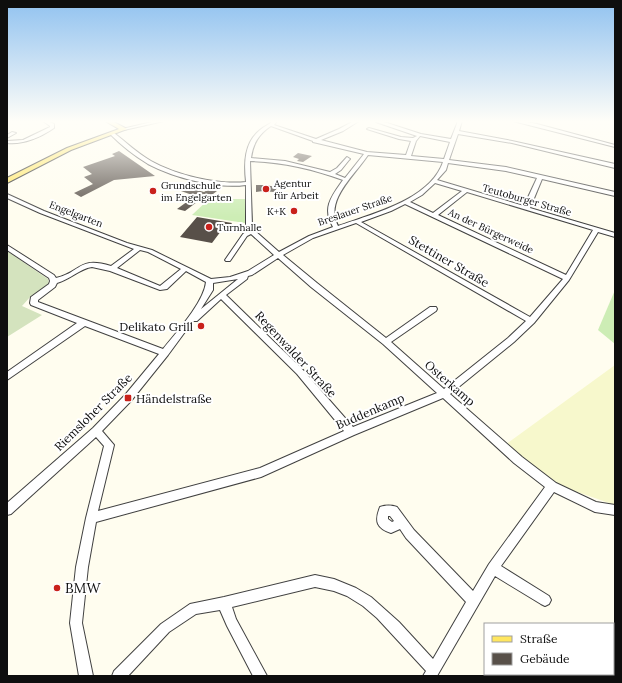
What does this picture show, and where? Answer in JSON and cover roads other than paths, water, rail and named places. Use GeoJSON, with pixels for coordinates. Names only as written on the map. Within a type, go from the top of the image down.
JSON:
{"type":"FeatureCollection","features":[{"type":"Feature","properties":{"kind":"main road"},"geometry":{"type":"LineString","coordinates":[[7,180],[61,153]]}},
{"type":"Feature","properties":{"kind":"street"},"geometry":{"type":"LineString","coordinates":[[136,153],[148,162],[158,166],[217,183],[248,183]]}},
{"type":"Feature","properties":{"kind":"street"},"geometry":{"type":"LineString","coordinates":[[228,260],[245,235],[251,231],[249,226],[247,159],[249,153]]}},
{"type":"Feature","properties":{"kind":"street"},"geometry":{"type":"LineString","coordinates":[[336,227],[330,217],[331,205],[336,195],[367,153],[506,169],[615,194]]}},
{"type":"Feature","properties":{"kind":"street"},"geometry":{"type":"LineString","coordinates":[[408,158],[410,153]]}},
{"type":"Feature","properties":{"kind":"street","name":"Breslauer Straße"},"geometry":{"type":"LineString","coordinates":[[186,326],[220,295],[250,273],[311,236],[389,210],[420,194],[443,170],[448,153]]}},
{"type":"Feature","properties":{"kind":"street"},"geometry":{"type":"LineString","coordinates":[[559,153],[615,166]]}},
{"type":"Feature","properties":{"kind":"street"},"geometry":{"type":"LineString","coordinates":[[247,159],[284,163],[332,174],[347,180]]}},
{"type":"Feature","properties":{"kind":"street"},"geometry":{"type":"LineString","coordinates":[[332,174],[339,169],[347,159]]}},
{"type":"Feature","properties":{"kind":"street"},"geometry":{"type":"LineString","coordinates":[[526,209],[540,177]]}},
{"type":"Feature","properties":{"kind":"street","name":"Teutoburger Straße"},"geometry":{"type":"LineString","coordinates":[[434,181],[615,235]]}},
{"type":"Feature","properties":{"kind":"street"},"geometry":{"type":"LineString","coordinates":[[434,215],[465,191]]}},
{"type":"Feature","properties":{"kind":"street","name":"Engelgarten"},"geometry":{"type":"LineString","coordinates":[[7,196],[42,212],[139,248],[186,268],[210,281]]}},
{"type":"Feature","properties":{"kind":"street","name":"An der Bürgerweide"},"geometry":{"type":"LineString","coordinates":[[406,202],[567,278]]}},
{"type":"Feature","properties":{"kind":"street","name":"Stettiner Straße"},"geometry":{"type":"LineString","coordinates":[[356,221],[531,321]]}},
{"type":"Feature","properties":{"kind":"street","name":"Buddenkamp"},"geometry":{"type":"LineString","coordinates":[[91,518],[261,472],[351,432],[444,394],[511,340],[531,321],[567,278],[596,230]]}},
{"type":"Feature","properties":{"kind":"street","name":"Osterkamp"},"geometry":{"type":"LineString","coordinates":[[251,231],[314,285],[386,342],[518,460],[552,486],[595,507],[615,510]]}},
{"type":"Feature","properties":{"kind":"street"},"geometry":{"type":"LineString","coordinates":[[7,247],[52,278],[54,281]]}},
{"type":"Feature","properties":{"kind":"street"},"geometry":{"type":"LineString","coordinates":[[112,269],[139,248]]}},
{"type":"Feature","properties":{"kind":"street"},"geometry":{"type":"LineString","coordinates":[[165,353],[82,323],[34,303],[34,299],[52,285],[54,281],[60,280],[90,264],[96,263],[160,288],[164,287],[186,268]]}},
{"type":"Feature","properties":{"kind":"street","name":"Breslauer Straße"},"geometry":{"type":"LineString","coordinates":[[210,281],[230,279],[250,273]]}},
{"type":"Feature","properties":{"kind":"street","name":"Riemsloher Straße"},"geometry":{"type":"LineString","coordinates":[[7,510],[96,431],[128,398],[186,326],[208,290],[210,281]]}},
{"type":"Feature","properties":{"kind":"street","name":"Regenwalder Straße"},"geometry":{"type":"LineString","coordinates":[[220,295],[253,325],[300,372],[351,432]]}},
{"type":"Feature","properties":{"kind":"street"},"geometry":{"type":"LineString","coordinates":[[386,342],[432,308]]}},
{"type":"Feature","properties":{"kind":"street"},"geometry":{"type":"LineString","coordinates":[[7,377],[82,323]]}},
{"type":"Feature","properties":{"kind":"street"},"geometry":{"type":"LineString","coordinates":[[86,676],[76,623],[82,567],[91,518],[109,445],[96,431]]}},
{"type":"Feature","properties":{"kind":"street"},"geometry":{"type":"LineString","coordinates":[[119,676],[154,638],[194,608],[224,604],[315,581],[330,583],[351,590],[377,608],[432,672],[493,568],[552,486]]}},
{"type":"Feature","properties":{"kind":"street"},"geometry":{"type":"LineString","coordinates":[[401,523],[473,600]]}},
{"type":"Feature","properties":{"kind":"street"},"geometry":{"type":"LineString","coordinates":[[493,568],[545,600]]}},
{"type":"Feature","properties":{"kind":"street"},"geometry":{"type":"LineString","coordinates":[[224,604],[231,622],[260,676]]}},
{"type":"Feature","properties":{"kind":"place","name":"Agentur für Arbeit"},"geometry":{"type":"Point","coordinates":[266,189]}},
{"type":"Feature","properties":{"kind":"place","name":"Grundschule im Engelgarten"},"geometry":{"type":"Point","coordinates":[153,191]}},
{"type":"Feature","properties":{"kind":"place","name":"K+K"},"geometry":{"type":"Point","coordinates":[294,211]}},
{"type":"Feature","properties":{"kind":"place","name":"Turnhalle"},"geometry":{"type":"Point","coordinates":[209,227]}},
{"type":"Feature","properties":{"kind":"place","name":"Delikato Grill"},"geometry":{"type":"Point","coordinates":[201,326]}},
{"type":"Feature","properties":{"kind":"place","name":"Händelstraße"},"geometry":{"type":"Point","coordinates":[128,398]}},
{"type":"Feature","properties":{"kind":"place","name":"BMW"},"geometry":{"type":"Point","coordinates":[57,588]}}]}
